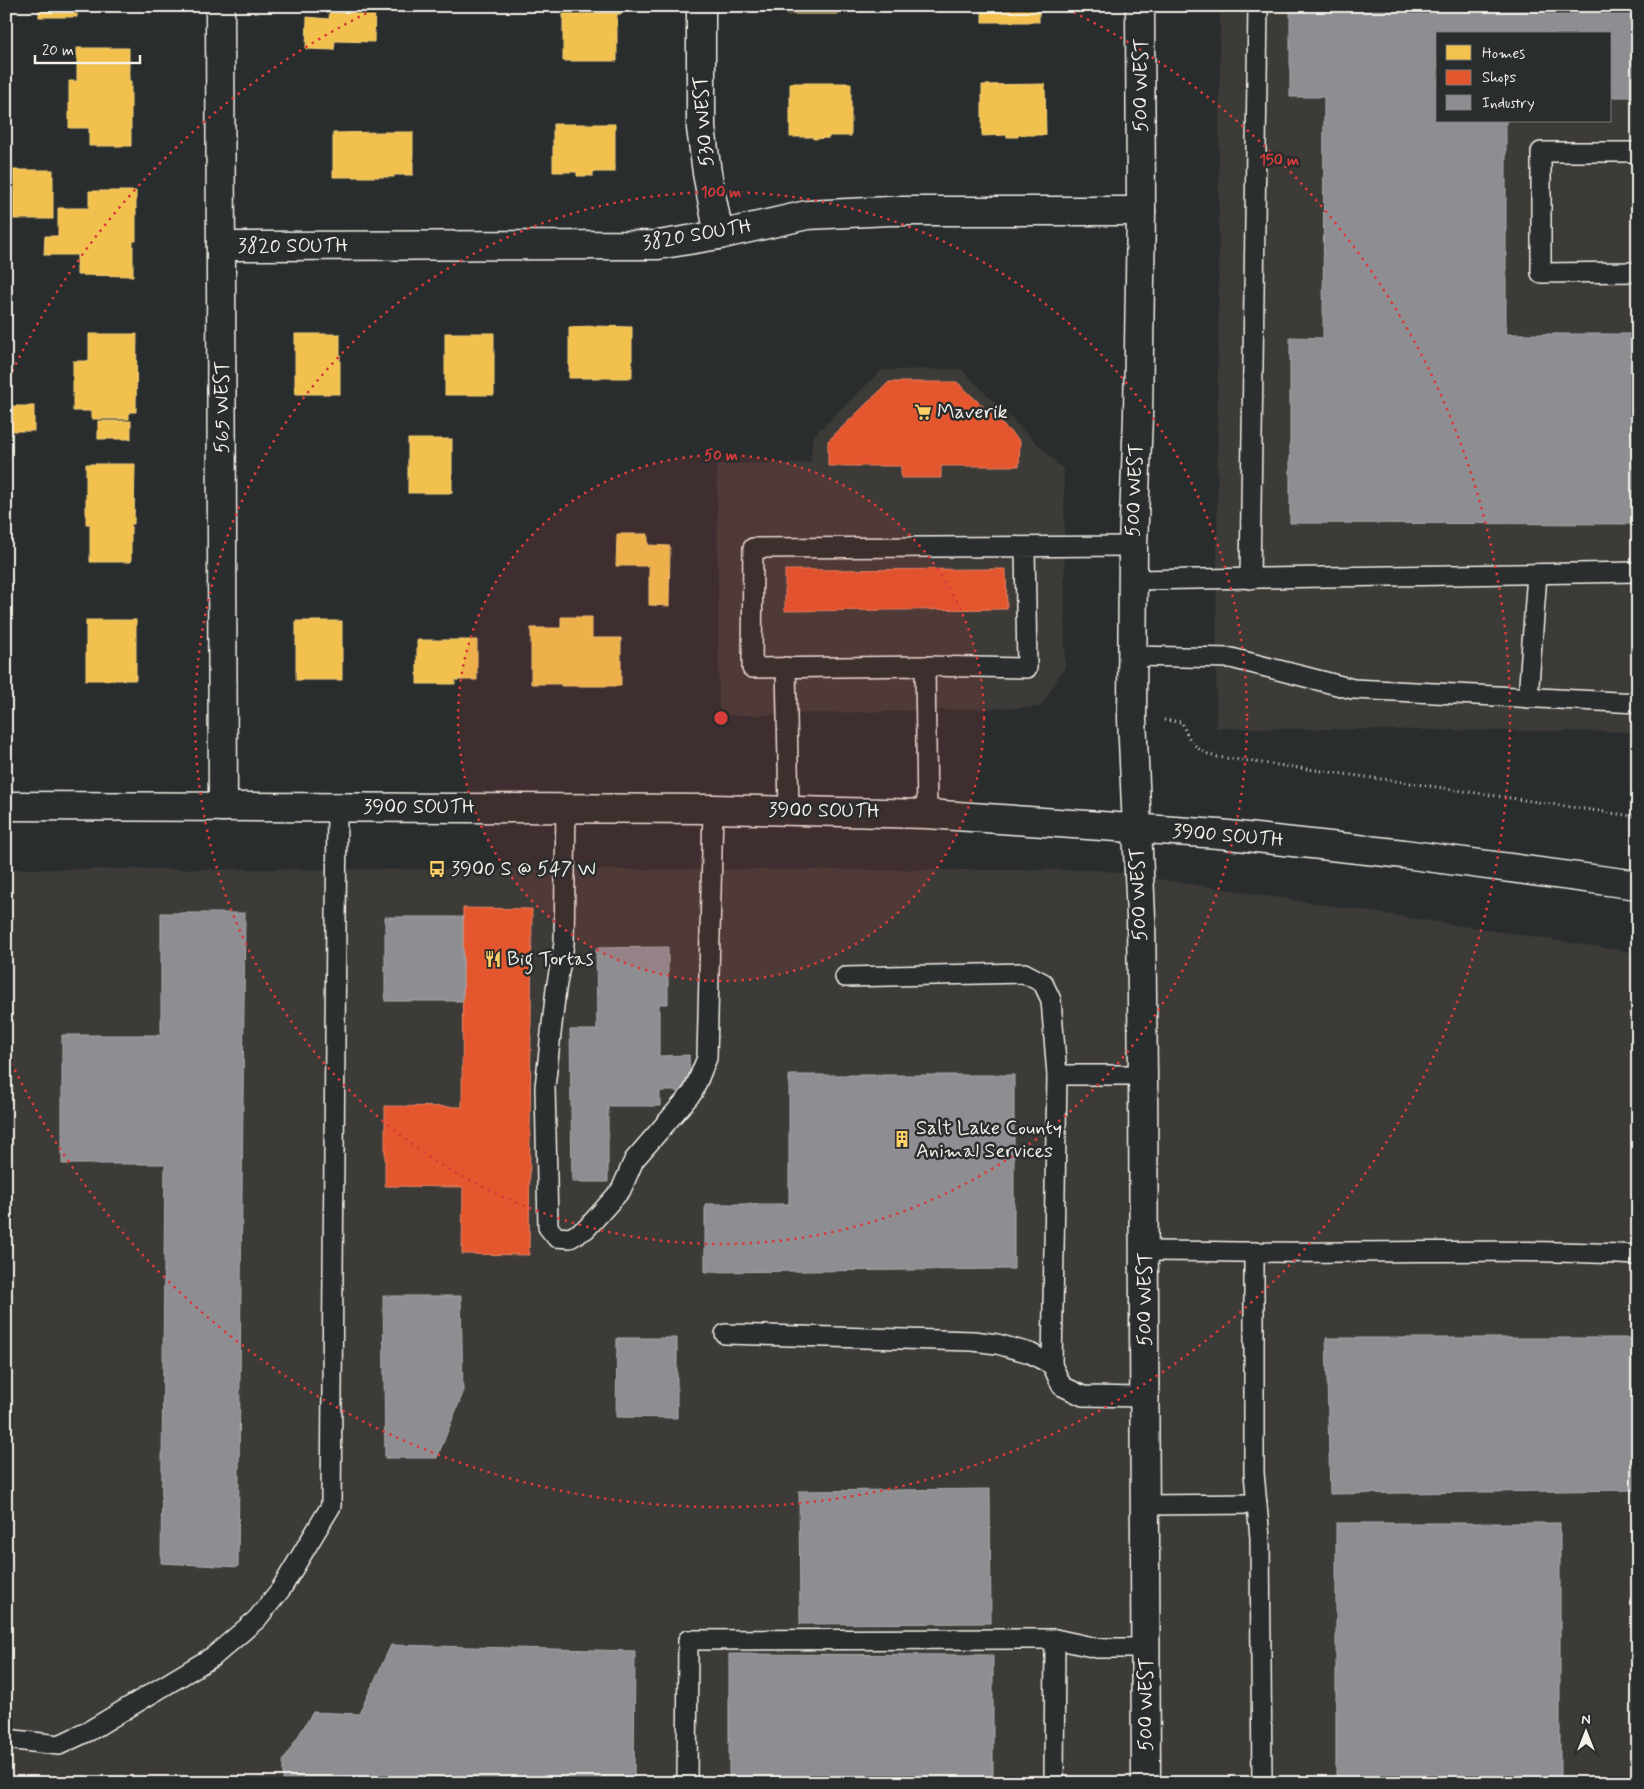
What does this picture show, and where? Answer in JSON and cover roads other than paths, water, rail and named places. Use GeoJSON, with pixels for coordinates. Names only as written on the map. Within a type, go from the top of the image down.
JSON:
{"type":"FeatureCollection","features":[{"type":"Feature","properties":{"kind":"main road","name":"565 WEST"},"geometry":{"type":"LineString","coordinates":[[220,6],[223,807]]}},
{"type":"Feature","properties":{"kind":"main road","name":"530 WEST"},"geometry":{"type":"LineString","coordinates":[[700,6],[702,128],[707,173],[719,235]]}},
{"type":"Feature","properties":{"kind":"main road","name":"500 WEST"},"geometry":{"type":"LineString","coordinates":[[1140,6],[1142,211],[1138,416],[1133,546],[1132,718],[1141,917],[1145,1251],[1146,1783]]}},
{"type":"Feature","properties":{"kind":"main road","name":"3820 SOUTH"},"geometry":{"type":"LineString","coordinates":[[221,246],[640,245],[719,235],[807,215],[890,211],[1142,211]]}},
{"type":"Feature","properties":{"kind":"main road","name":"3900 SOUTH"},"geometry":{"type":"LineString","coordinates":[[6,806],[566,807],[927,814],[1219,834],[1404,854],[1638,885]]}},
{"type":"Feature","properties":{"kind":"lane"},"geometry":{"type":"LineString","coordinates":[[1250,579],[1258,6]]}},
{"type":"Feature","properties":{"kind":"lane"},"geometry":{"type":"LineString","coordinates":[[1638,152],[1541,152],[1541,273],[1638,272]]}},
{"type":"Feature","properties":{"kind":"lane"},"geometry":{"type":"LineString","coordinates":[[1026,547],[1027,668],[925,666],[752,668],[753,548],[1133,546]]}},
{"type":"Feature","properties":{"kind":"lane"},"geometry":{"type":"LineString","coordinates":[[1133,580],[1638,572]]}},
{"type":"Feature","properties":{"kind":"lane"},"geometry":{"type":"LineString","coordinates":[[1528,698],[1537,574]]}},
{"type":"Feature","properties":{"kind":"lane"},"geometry":{"type":"LineString","coordinates":[[1133,656],[1231,658],[1353,690],[1638,703]]}},
{"type":"Feature","properties":{"kind":"lane"},"geometry":{"type":"LineString","coordinates":[[925,666],[927,814]]}},
{"type":"Feature","properties":{"kind":"lane"},"geometry":{"type":"LineString","coordinates":[[786,667],[789,810]]}},
{"type":"Feature","properties":{"kind":"lane"},"geometry":{"type":"LineString","coordinates":[[6,1739],[59,1745],[89,1731],[214,1656],[256,1619],[280,1589],[331,1506],[337,807]]}},
{"type":"Feature","properties":{"kind":"lane"},"geometry":{"type":"LineString","coordinates":[[566,807],[564,944],[556,989],[544,1087],[548,1227],[556,1237],[570,1238],[586,1229],[621,1190],[634,1160],[693,1092],[707,1058],[713,809]]}},
{"type":"Feature","properties":{"kind":"lane"},"geometry":{"type":"LineString","coordinates":[[845,977],[1024,973],[1043,983],[1051,1000],[1057,1075],[1052,1365],[1062,1386],[1083,1396],[1145,1397]]}},
{"type":"Feature","properties":{"kind":"lane"},"geometry":{"type":"LineString","coordinates":[[1057,1075],[1143,1075]]}},
{"type":"Feature","properties":{"kind":"lane"},"geometry":{"type":"LineString","coordinates":[[1145,1251],[1506,1251],[1591,1252],[1638,1255]]}},
{"type":"Feature","properties":{"kind":"lane"},"geometry":{"type":"LineString","coordinates":[[1254,1252],[1254,1473],[1260,1538],[1262,1783]]}},
{"type":"Feature","properties":{"kind":"lane"},"geometry":{"type":"LineString","coordinates":[[725,1334],[973,1341],[997,1344],[1030,1353],[1052,1365]]}},
{"type":"Feature","properties":{"kind":"lane"},"geometry":{"type":"LineString","coordinates":[[1145,1505],[1257,1504]]}},
{"type":"Feature","properties":{"kind":"lane"},"geometry":{"type":"LineString","coordinates":[[687,1783],[688,1640],[1055,1639],[1097,1648],[1146,1648]]}},
{"type":"Feature","properties":{"kind":"lane"},"geometry":{"type":"LineString","coordinates":[[1054,1783],[1055,1639]]}},
{"type":"Feature","properties":{"kind":"place","name":"Maverik"},"geometry":{"type":"Point","coordinates":[923,412]}},
{"type":"Feature","properties":{"kind":"place","name":"3900 S @ 547 W"},"geometry":{"type":"Point","coordinates":[437,869]}},
{"type":"Feature","properties":{"kind":"place","name":"Big Tortas"},"geometry":{"type":"Point","coordinates":[493,959]}},
{"type":"Feature","properties":{"kind":"place","name":"Salt Lake County Animal Services"},"geometry":{"type":"Point","coordinates":[902,1139]}}]}
